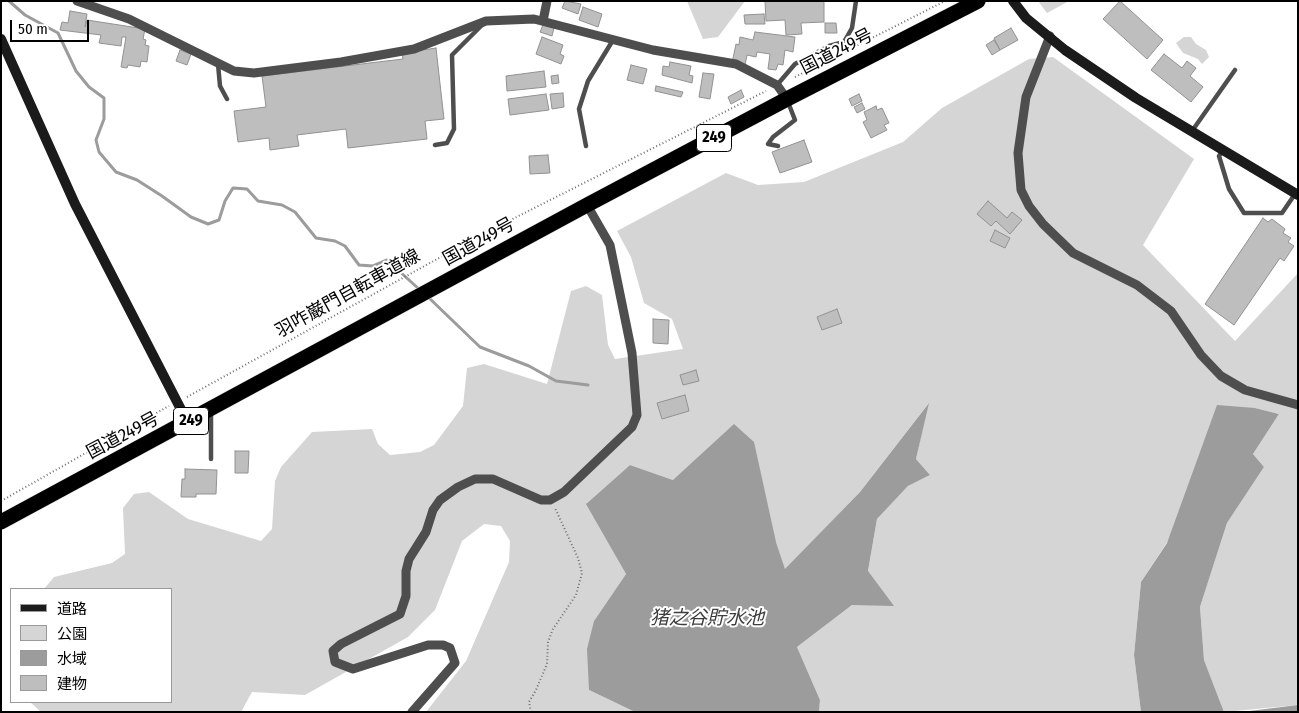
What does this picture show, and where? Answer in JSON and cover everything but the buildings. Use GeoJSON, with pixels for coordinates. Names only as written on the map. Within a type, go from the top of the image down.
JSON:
{"type":"FeatureCollection","features":[{"type":"Feature","properties":{"kind":"highway","name":"国道249号"},"geometry":{"type":"LineString","coordinates":[[1,522],[587,205],[978,1]]}},
{"type":"Feature","properties":{"kind":"street"},"geometry":{"type":"LineString","coordinates":[[77,1],[129,19],[234,71],[254,73],[341,62],[414,49],[486,20],[520,18],[543,20],[653,50],[736,64],[777,86],[787,99]]}},
{"type":"Feature","properties":{"kind":"street"},"geometry":{"type":"LineString","coordinates":[[543,20],[547,1]]}},
{"type":"Feature","properties":{"kind":"street"},"geometry":{"type":"LineString","coordinates":[[1013,1],[1026,18],[1065,50],[1192,131],[1296,194]]}},
{"type":"Feature","properties":{"kind":"street"},"geometry":{"type":"LineString","coordinates":[[1050,36],[1026,97],[1018,153],[1021,190],[1029,206],[1043,224],[1073,253],[1137,285],[1171,311],[1201,355],[1222,376],[1245,390],[1298,404]]}},
{"type":"Feature","properties":{"kind":"street"},"geometry":{"type":"LineString","coordinates":[[1,39],[75,204],[188,422]]}},
{"type":"Feature","properties":{"kind":"street"},"geometry":{"type":"LineString","coordinates":[[412,712],[455,662],[450,648],[443,645],[428,646],[353,669],[336,662],[333,652],[341,644],[400,614],[406,596],[406,571],[409,559],[426,532],[433,510],[440,500],[458,487],[475,479],[493,479],[541,500],[550,500],[564,492],[632,427],[636,415],[632,353],[610,245],[587,205]]}},
{"type":"Feature","properties":{"kind":"lane"},"geometry":{"type":"LineString","coordinates":[[852,1],[855,9]]}},
{"type":"Feature","properties":{"kind":"lane"},"geometry":{"type":"LineString","coordinates":[[777,86],[795,64],[844,42],[852,28],[856,1]]}},
{"type":"Feature","properties":{"kind":"lane"},"geometry":{"type":"LineString","coordinates":[[435,145],[447,143],[454,129],[452,54],[486,20]]}},
{"type":"Feature","properties":{"kind":"lane"},"geometry":{"type":"LineString","coordinates":[[586,146],[579,109],[588,81],[613,40]]}},
{"type":"Feature","properties":{"kind":"lane"},"geometry":{"type":"LineString","coordinates":[[218,63],[220,86],[227,99]]}},
{"type":"Feature","properties":{"kind":"lane"},"geometry":{"type":"LineString","coordinates":[[1192,131],[1234,70]]}},
{"type":"Feature","properties":{"kind":"lane"},"geometry":{"type":"LineString","coordinates":[[778,146],[768,144],[773,137],[795,120],[787,99]]}},
{"type":"Feature","properties":{"kind":"lane"},"geometry":{"type":"LineString","coordinates":[[1223,150],[1219,156],[1229,189],[1244,213],[1282,213],[1296,194]]}},
{"type":"Feature","properties":{"kind":"lane"},"geometry":{"type":"LineString","coordinates":[[211,410],[211,459]]}},
{"type":"Feature","properties":{"kind":"path"},"geometry":{"type":"LineString","coordinates":[[790,79],[945,1]]}},
{"type":"Feature","properties":{"kind":"path","name":"羽咋巌門自転車道線"},"geometry":{"type":"LineString","coordinates":[[183,399],[398,283],[477,237],[767,91]]}},
{"type":"Feature","properties":{"kind":"path"},"geometry":{"type":"LineString","coordinates":[[1,501],[164,409]]}},
{"type":"Feature","properties":{"kind":"path"},"geometry":{"type":"LineString","coordinates":[[531,712],[529,702],[547,664],[548,642],[553,629],[576,595],[582,572],[578,558],[550,500]]}},
{"type":"Feature","properties":{"kind":"green space"},"geometry":{"type":"Polygon","coordinates":[[[687,1],[745,1],[718,37],[703,39],[687,1]]]}},
{"type":"Feature","properties":{"kind":"green space"},"geometry":{"type":"Polygon","coordinates":[[[1038,1],[1069,1],[1047,13],[1038,1]]]}},
{"type":"Feature","properties":{"kind":"green space"},"geometry":{"type":"Polygon","coordinates":[[[1184,37],[1191,37],[1196,44],[1206,50],[1209,57],[1202,64],[1198,59],[1183,53],[1176,43],[1184,37]]]}},
{"type":"Feature","properties":{"kind":"green space"},"geometry":{"type":"Polygon","coordinates":[[[1053,57],[1194,159],[1143,245],[1235,341],[1298,273],[1298,705],[1224,712],[1204,660],[1200,607],[1227,523],[1264,467],[1253,454],[1279,414],[1255,408],[1141,582],[1134,655],[1141,712],[819,712],[820,700],[797,647],[852,605],[868,571],[877,519],[908,486],[930,475],[916,459],[928,404],[860,492],[785,570],[776,542],[673,480],[630,465],[587,503],[626,574],[594,621],[589,690],[635,712],[426,712],[466,661],[509,562],[510,541],[501,526],[484,524],[462,541],[435,610],[408,637],[305,695],[252,692],[241,712],[41,712],[31,703],[172,703],[172,588],[45,588],[54,577],[112,563],[125,554],[123,508],[134,494],[149,492],[188,519],[261,541],[272,529],[275,481],[281,467],[312,432],[372,429],[378,444],[390,455],[420,452],[434,445],[463,406],[467,368],[484,364],[547,384],[571,291],[586,286],[602,295],[608,345],[615,359],[683,349],[672,319],[644,303],[631,257],[617,231],[726,173],[758,185],[804,182],[903,142],[942,108],[1029,59],[1053,57]]]}},
{"type":"Feature","properties":{"kind":"water","name":"猪之谷貯水池"},"geometry":{"type":"Polygon","coordinates":[[[929,403],[916,459],[930,475],[908,486],[877,519],[868,571],[894,606],[852,605],[797,647],[820,700],[819,712],[635,712],[589,690],[587,649],[594,621],[626,574],[586,504],[630,465],[673,480],[734,424],[754,442],[776,542],[785,569],[860,492],[929,403]]]}},
{"type":"Feature","properties":{"kind":"water"},"geometry":{"type":"Polygon","coordinates":[[[1217,405],[1255,408],[1279,414],[1253,454],[1264,467],[1227,523],[1200,607],[1204,660],[1224,712],[1141,712],[1134,655],[1141,582],[1167,543],[1217,405]]]}},
{"type":"Feature","properties":{"kind":"water"},"geometry":{"type":"Polygon","coordinates":[[[1298,705],[1298,712],[1241,712],[1298,705]]]}},
{"type":"Feature","properties":{"kind":"waterway"},"geometry":{"type":"LineString","coordinates":[[9,1],[25,15],[58,33],[76,71],[89,87],[104,98],[104,119],[96,140],[99,152],[116,172],[137,180],[191,217],[208,224],[219,220],[225,201],[233,188],[247,189],[258,201],[282,205],[295,212],[316,238],[335,241],[345,246],[359,265],[373,266],[387,260],[420,290]]}},
{"type":"Feature","properties":{"kind":"waterway"},"geometry":{"type":"LineString","coordinates":[[427,296],[480,347],[529,366],[556,381],[588,385]]}}]}
